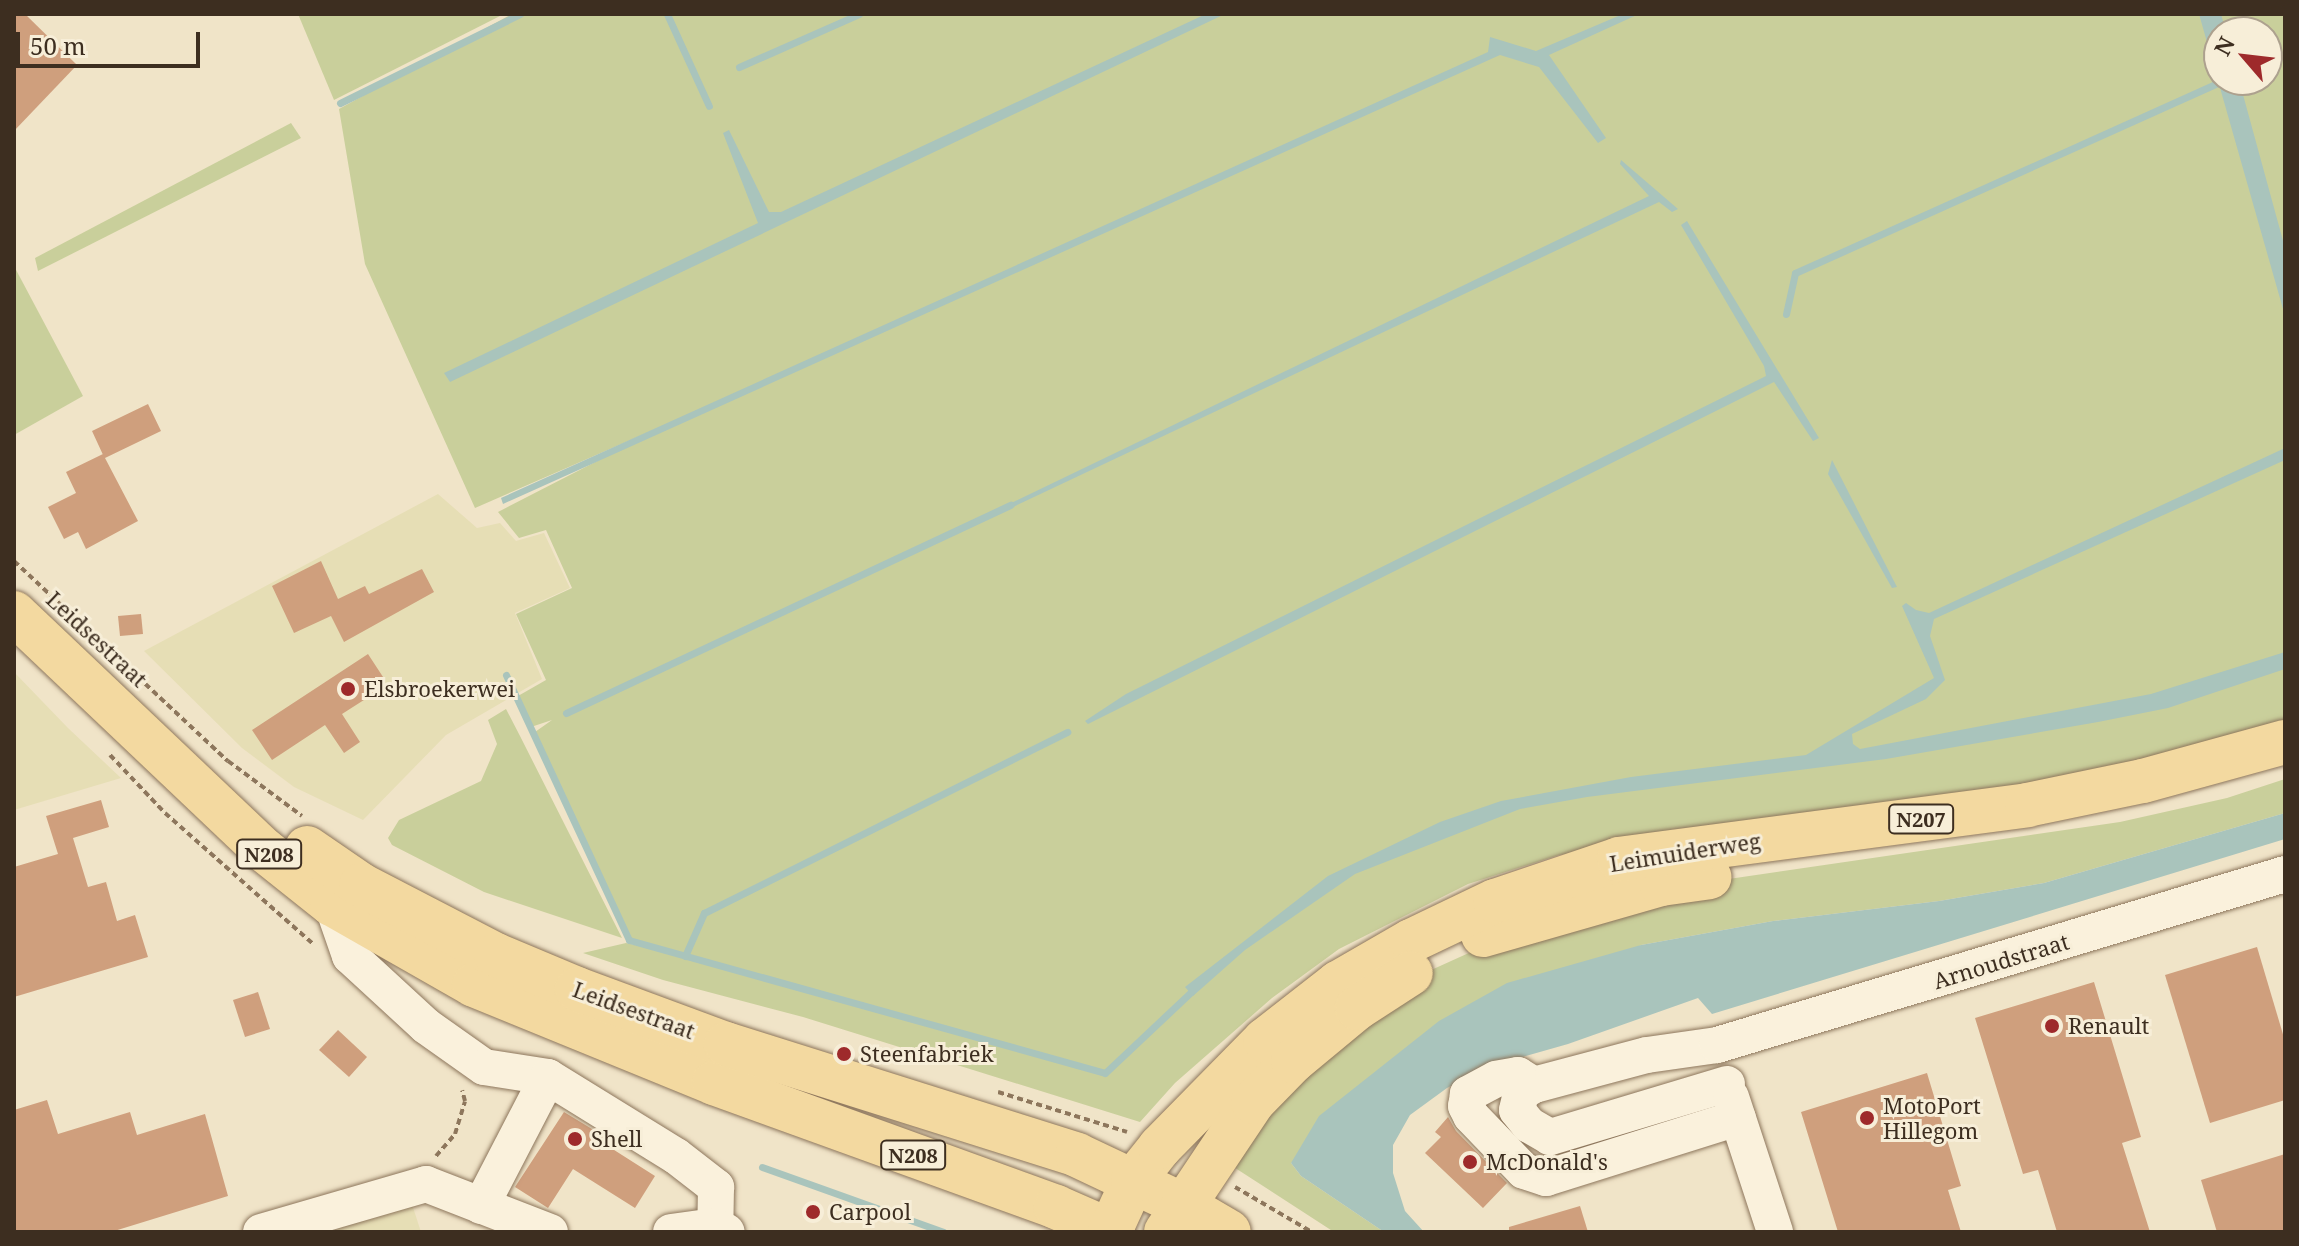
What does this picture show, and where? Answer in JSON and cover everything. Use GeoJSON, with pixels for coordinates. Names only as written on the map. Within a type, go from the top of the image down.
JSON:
{"type":"FeatureCollection","features":[{"type":"Feature","properties":{"kind":"main road","name":"Leidsestraat"},"geometry":{"type":"LineString","coordinates":[[14,613],[264,850],[332,904],[474,985],[714,1083],[1056,1207],[1111,1232]]}},
{"type":"Feature","properties":{"kind":"main road","name":"Leidsestraat"},"geometry":{"type":"LineString","coordinates":[[91,687],[352,880],[496,955],[726,1044],[1077,1155],[1133,1181],[1175,1218],[1229,1232]]}},
{"type":"Feature","properties":{"kind":"main road","name":"Leimuiderweg"},"geometry":{"type":"LineString","coordinates":[[1133,1181],[1205,1097],[1265,1040],[1338,983],[1411,941],[1495,901],[1619,859],[2027,805],[2143,781],[2285,742]]}},
{"type":"Feature","properties":{"kind":"main road","name":"Leimuiderweg"},"geometry":{"type":"LineString","coordinates":[[1175,1218],[1253,1102],[1293,1061],[1370,1000],[1422,966],[1481,936],[1661,884],[2062,824],[2180,801],[2285,773]]}},
{"type":"Feature","properties":{"kind":"main road","name":"N207"},"geometry":{"type":"LineString","coordinates":[[1111,1232],[1133,1181]]}},
{"type":"Feature","properties":{"kind":"street","name":"Arnoudstraat"},"geometry":{"type":"LineString","coordinates":[[1733,1101],[1659,1143],[1546,1178],[1524,1171],[1471,1116],[1466,1106],[1468,1094],[1496,1079],[1518,1075],[1534,1085],[1647,1055],[1717,1045],[2285,874]]}},
{"type":"Feature","properties":{"kind":"street"},"geometry":{"type":"LineString","coordinates":[[332,904],[350,956],[426,1026],[484,1067],[548,1077],[676,1156],[716,1187],[721,1229],[671,1232]]}},
{"type":"Feature","properties":{"kind":"street"},"geometry":{"type":"LineString","coordinates":[[1717,1045],[1775,1232]]}},
{"type":"Feature","properties":{"kind":"street"},"geometry":{"type":"LineString","coordinates":[[481,1206],[548,1077]]}},
{"type":"Feature","properties":{"kind":"street"},"geometry":{"type":"LineString","coordinates":[[1534,1085],[1521,1093],[1517,1110],[1529,1125],[1550,1137],[1733,1101]]}},
{"type":"Feature","properties":{"kind":"street"},"geometry":{"type":"LineString","coordinates":[[261,1232],[426,1184],[550,1232]]}},
{"type":"Feature","properties":{"kind":"path","name":"Leidsestraat"},"geometry":{"type":"LineString","coordinates":[[14,561],[228,761],[309,821]]}},
{"type":"Feature","properties":{"kind":"path"},"geometry":{"type":"LineString","coordinates":[[110,754],[165,813],[325,955]]}},
{"type":"Feature","properties":{"kind":"path"},"geometry":{"type":"LineString","coordinates":[[426,1184],[427,1167],[455,1134],[462,1112],[465,1101],[459,1078]]}},
{"type":"Feature","properties":{"kind":"path"},"geometry":{"type":"LineString","coordinates":[[991,1089],[1093,1120]]}},
{"type":"Feature","properties":{"kind":"shaded area"},"geometry":{"type":"Polygon","coordinates":[[[438,494],[477,528],[500,523],[516,541],[544,533],[570,588],[515,613],[542,679],[446,735],[363,820],[294,787],[242,748],[144,651],[438,494]]]}},
{"type":"Feature","properties":{"kind":"shaded area"},"geometry":{"type":"Polygon","coordinates":[[[14,672],[68,728],[121,778],[14,810],[14,672]]]}},
{"type":"Feature","properties":{"kind":"shaded area"},"geometry":{"type":"Polygon","coordinates":[[[409,1195],[421,1232],[287,1232],[409,1195]]]}},
{"type":"Feature","properties":{"kind":"green space"},"geometry":{"type":"Polygon","coordinates":[[[298,14],[504,14],[334,100],[298,14]]]}},
{"type":"Feature","properties":{"kind":"green space"},"geometry":{"type":"Polygon","coordinates":[[[512,14],[2285,14],[2285,732],[2142,775],[1559,855],[1468,884],[1339,949],[1272,998],[1175,1083],[1140,1122],[803,1017],[663,980],[583,953],[626,943],[674,953],[631,938],[535,732],[552,720],[528,728],[518,696],[546,680],[516,614],[572,588],[546,530],[519,538],[498,512],[681,418],[475,508],[365,264],[339,109],[512,14]]]}},
{"type":"Feature","properties":{"kind":"green space"},"geometry":{"type":"Polygon","coordinates":[[[291,123],[301,138],[38,271],[35,258],[291,123]]]}},
{"type":"Feature","properties":{"kind":"green space"},"geometry":{"type":"Polygon","coordinates":[[[14,266],[83,396],[14,435],[14,266]]]}},
{"type":"Feature","properties":{"kind":"green space"},"geometry":{"type":"Polygon","coordinates":[[[506,709],[622,938],[484,892],[392,845],[388,838],[399,820],[481,781],[497,744],[488,720],[506,709]]]}},
{"type":"Feature","properties":{"kind":"green space"},"geometry":{"type":"Polygon","coordinates":[[[2285,779],[2285,813],[2044,883],[1939,901],[1773,921],[1641,945],[1291,1163],[1301,1176],[1384,1232],[1334,1232],[1229,1164],[1302,1069],[1429,971],[1482,947],[1633,893],[2120,822],[2227,798],[2285,779]]]}},
{"type":"Feature","properties":{"kind":"water"},"geometry":{"type":"Polygon","coordinates":[[[1206,14],[1225,14],[450,382],[444,373],[758,223],[723,133],[729,130],[769,212],[781,212],[1206,14]]]}},
{"type":"Feature","properties":{"kind":"water"},"geometry":{"type":"Polygon","coordinates":[[[1623,14],[1639,14],[1549,55],[1606,138],[1598,143],[1539,67],[1500,55],[503,504],[501,498],[1488,52],[1490,37],[1536,51],[1623,14]]]}},
{"type":"Feature","properties":{"kind":"water"},"geometry":{"type":"Polygon","coordinates":[[[2199,14],[2221,14],[2203,16],[2203,28],[2199,14]]]}},
{"type":"Feature","properties":{"kind":"water"},"geometry":{"type":"Polygon","coordinates":[[[2222,96],[2243,96],[2285,248],[2285,316],[2222,96]]]}},
{"type":"Feature","properties":{"kind":"water"},"geometry":{"type":"Polygon","coordinates":[[[1621,160],[1678,209],[1672,212],[1659,202],[1013,507],[1009,504],[1649,196],[1620,164],[1621,160]]]}},
{"type":"Feature","properties":{"kind":"water"},"geometry":{"type":"Polygon","coordinates":[[[1687,221],[1819,438],[1813,441],[1774,382],[1088,724],[1085,721],[1126,694],[1766,376],[1764,366],[1681,225],[1687,221]]]}},
{"type":"Feature","properties":{"kind":"water"},"geometry":{"type":"Polygon","coordinates":[[[2285,448],[2285,460],[1934,619],[1930,636],[1945,680],[1926,699],[1852,734],[1853,744],[1860,749],[2151,694],[2285,652],[2285,669],[2168,708],[2098,722],[1886,759],[1587,797],[1520,809],[1355,874],[1245,950],[1193,996],[1185,987],[1328,876],[1440,822],[1501,801],[1631,777],[1806,755],[1934,678],[1902,606],[1906,603],[1916,610],[1929,613],[2285,448]]]}},
{"type":"Feature","properties":{"kind":"water"},"geometry":{"type":"Polygon","coordinates":[[[1832,460],[1897,587],[1892,588],[1828,474],[1832,460]]]}},
{"type":"Feature","properties":{"kind":"water"},"geometry":{"type":"Polygon","coordinates":[[[2285,813],[2285,839],[1712,1014],[1698,998],[1568,1044],[1491,1066],[1447,1088],[1410,1115],[1393,1145],[1393,1173],[1405,1211],[1424,1232],[1384,1232],[1301,1176],[1291,1163],[1319,1116],[1439,1021],[1507,983],[1641,945],[1773,921],[1939,901],[2044,883],[2285,813]]]}},
{"type":"Feature","properties":{"kind":"building"},"geometry":{"type":"Polygon","coordinates":[[[14,14],[25,14],[77,65],[14,131],[14,14]]]}},
{"type":"Feature","properties":{"kind":"building"},"geometry":{"type":"Polygon","coordinates":[[[148,404],[161,431],[105,458],[138,521],[86,549],[78,532],[64,539],[48,507],[76,493],[66,472],[103,454],[92,431],[148,404]]]}},
{"type":"Feature","properties":{"kind":"building"},"geometry":{"type":"Polygon","coordinates":[[[321,561],[338,599],[365,586],[369,594],[422,569],[434,592],[344,642],[331,616],[294,633],[272,586],[321,561]]]}},
{"type":"Feature","properties":{"kind":"building"},"geometry":{"type":"Polygon","coordinates":[[[141,614],[143,634],[120,636],[118,616],[141,614]]]}},
{"type":"Feature","properties":{"kind":"building"},"geometry":{"type":"Polygon","coordinates":[[[368,654],[385,680],[376,687],[378,691],[342,714],[360,742],[344,753],[325,725],[272,760],[252,730],[368,654]]]}},
{"type":"Feature","properties":{"kind":"building"},"geometry":{"type":"Polygon","coordinates":[[[101,800],[109,827],[73,838],[88,887],[106,882],[117,921],[135,915],[148,957],[14,997],[14,867],[58,854],[46,816],[101,800]]]}},
{"type":"Feature","properties":{"kind":"building"},"geometry":{"type":"Polygon","coordinates":[[[2257,947],[2285,1041],[2285,1100],[2210,1123],[2165,975],[2257,947]]]}},
{"type":"Feature","properties":{"kind":"building"},"geometry":{"type":"Polygon","coordinates":[[[2094,982],[2141,1137],[2122,1143],[2150,1232],[2057,1232],[2038,1170],[2023,1174],[1975,1018],[2094,982]]]}},
{"type":"Feature","properties":{"kind":"building"},"geometry":{"type":"Polygon","coordinates":[[[258,992],[270,1029],[245,1037],[233,1000],[258,992]]]}},
{"type":"Feature","properties":{"kind":"building"},"geometry":{"type":"Polygon","coordinates":[[[338,1030],[367,1057],[349,1077],[319,1050],[338,1030]]]}},
{"type":"Feature","properties":{"kind":"building"},"geometry":{"type":"Polygon","coordinates":[[[1927,1073],[1961,1186],[1948,1190],[1961,1232],[1838,1232],[1801,1112],[1927,1073]]]}},
{"type":"Feature","properties":{"kind":"building"},"geometry":{"type":"Polygon","coordinates":[[[47,1100],[58,1134],[130,1112],[137,1135],[205,1114],[228,1196],[111,1232],[14,1232],[14,1110],[47,1100]]]}},
{"type":"Feature","properties":{"kind":"building"},"geometry":{"type":"Polygon","coordinates":[[[564,1112],[615,1143],[611,1148],[655,1176],[635,1208],[573,1169],[548,1208],[515,1187],[564,1112]]]}},
{"type":"Feature","properties":{"kind":"building"},"geometry":{"type":"Polygon","coordinates":[[[1448,1117],[1456,1131],[1507,1183],[1483,1208],[1425,1153],[1441,1137],[1435,1132],[1448,1117]]]}},
{"type":"Feature","properties":{"kind":"building"},"geometry":{"type":"Polygon","coordinates":[[[2285,1154],[2285,1232],[2217,1232],[2201,1180],[2285,1154]]]}},
{"type":"Feature","properties":{"kind":"building"},"geometry":{"type":"Polygon","coordinates":[[[1580,1206],[1588,1232],[1509,1232],[1509,1227],[1580,1206]]]}},
{"type":"Feature","properties":{"kind":"waterway"},"geometry":{"type":"LineString","coordinates":[[340,103],[520,14]]}},
{"type":"Feature","properties":{"kind":"waterway"},"geometry":{"type":"LineString","coordinates":[[667,14],[709,106]]}},
{"type":"Feature","properties":{"kind":"waterway"},"geometry":{"type":"LineString","coordinates":[[739,67],[859,14]]}},
{"type":"Feature","properties":{"kind":"waterway"},"geometry":{"type":"LineString","coordinates":[[1786,314],[1795,273],[2203,90]]}},
{"type":"Feature","properties":{"kind":"waterway"},"geometry":{"type":"LineString","coordinates":[[566,713],[1011,505]]}},
{"type":"Feature","properties":{"kind":"waterway"},"geometry":{"type":"LineString","coordinates":[[506,675],[629,940],[1105,1073],[1190,993]]}},
{"type":"Feature","properties":{"kind":"waterway"},"geometry":{"type":"LineString","coordinates":[[685,956],[704,913],[1067,732]]}},
{"type":"Feature","properties":{"kind":"waterway"},"geometry":{"type":"LineString","coordinates":[[762,1167],[944,1232]]}},
{"type":"Feature","properties":{"kind":"place","name":"Elsbroekerwei"},"geometry":{"type":"Point","coordinates":[348,689]}},
{"type":"Feature","properties":{"kind":"place","name":"Renault"},"geometry":{"type":"Point","coordinates":[2052,1026]}},
{"type":"Feature","properties":{"kind":"place","name":"Steenfabriek"},"geometry":{"type":"Point","coordinates":[844,1054]}},
{"type":"Feature","properties":{"kind":"place","name":"MotoPort Hillegom"},"geometry":{"type":"Point","coordinates":[1867,1118]}},
{"type":"Feature","properties":{"kind":"place","name":"Shell"},"geometry":{"type":"Point","coordinates":[575,1139]}},
{"type":"Feature","properties":{"kind":"place","name":"McDonald's"},"geometry":{"type":"Point","coordinates":[1470,1162]}},
{"type":"Feature","properties":{"kind":"place","name":"Carpool"},"geometry":{"type":"Point","coordinates":[813,1212]}}]}
